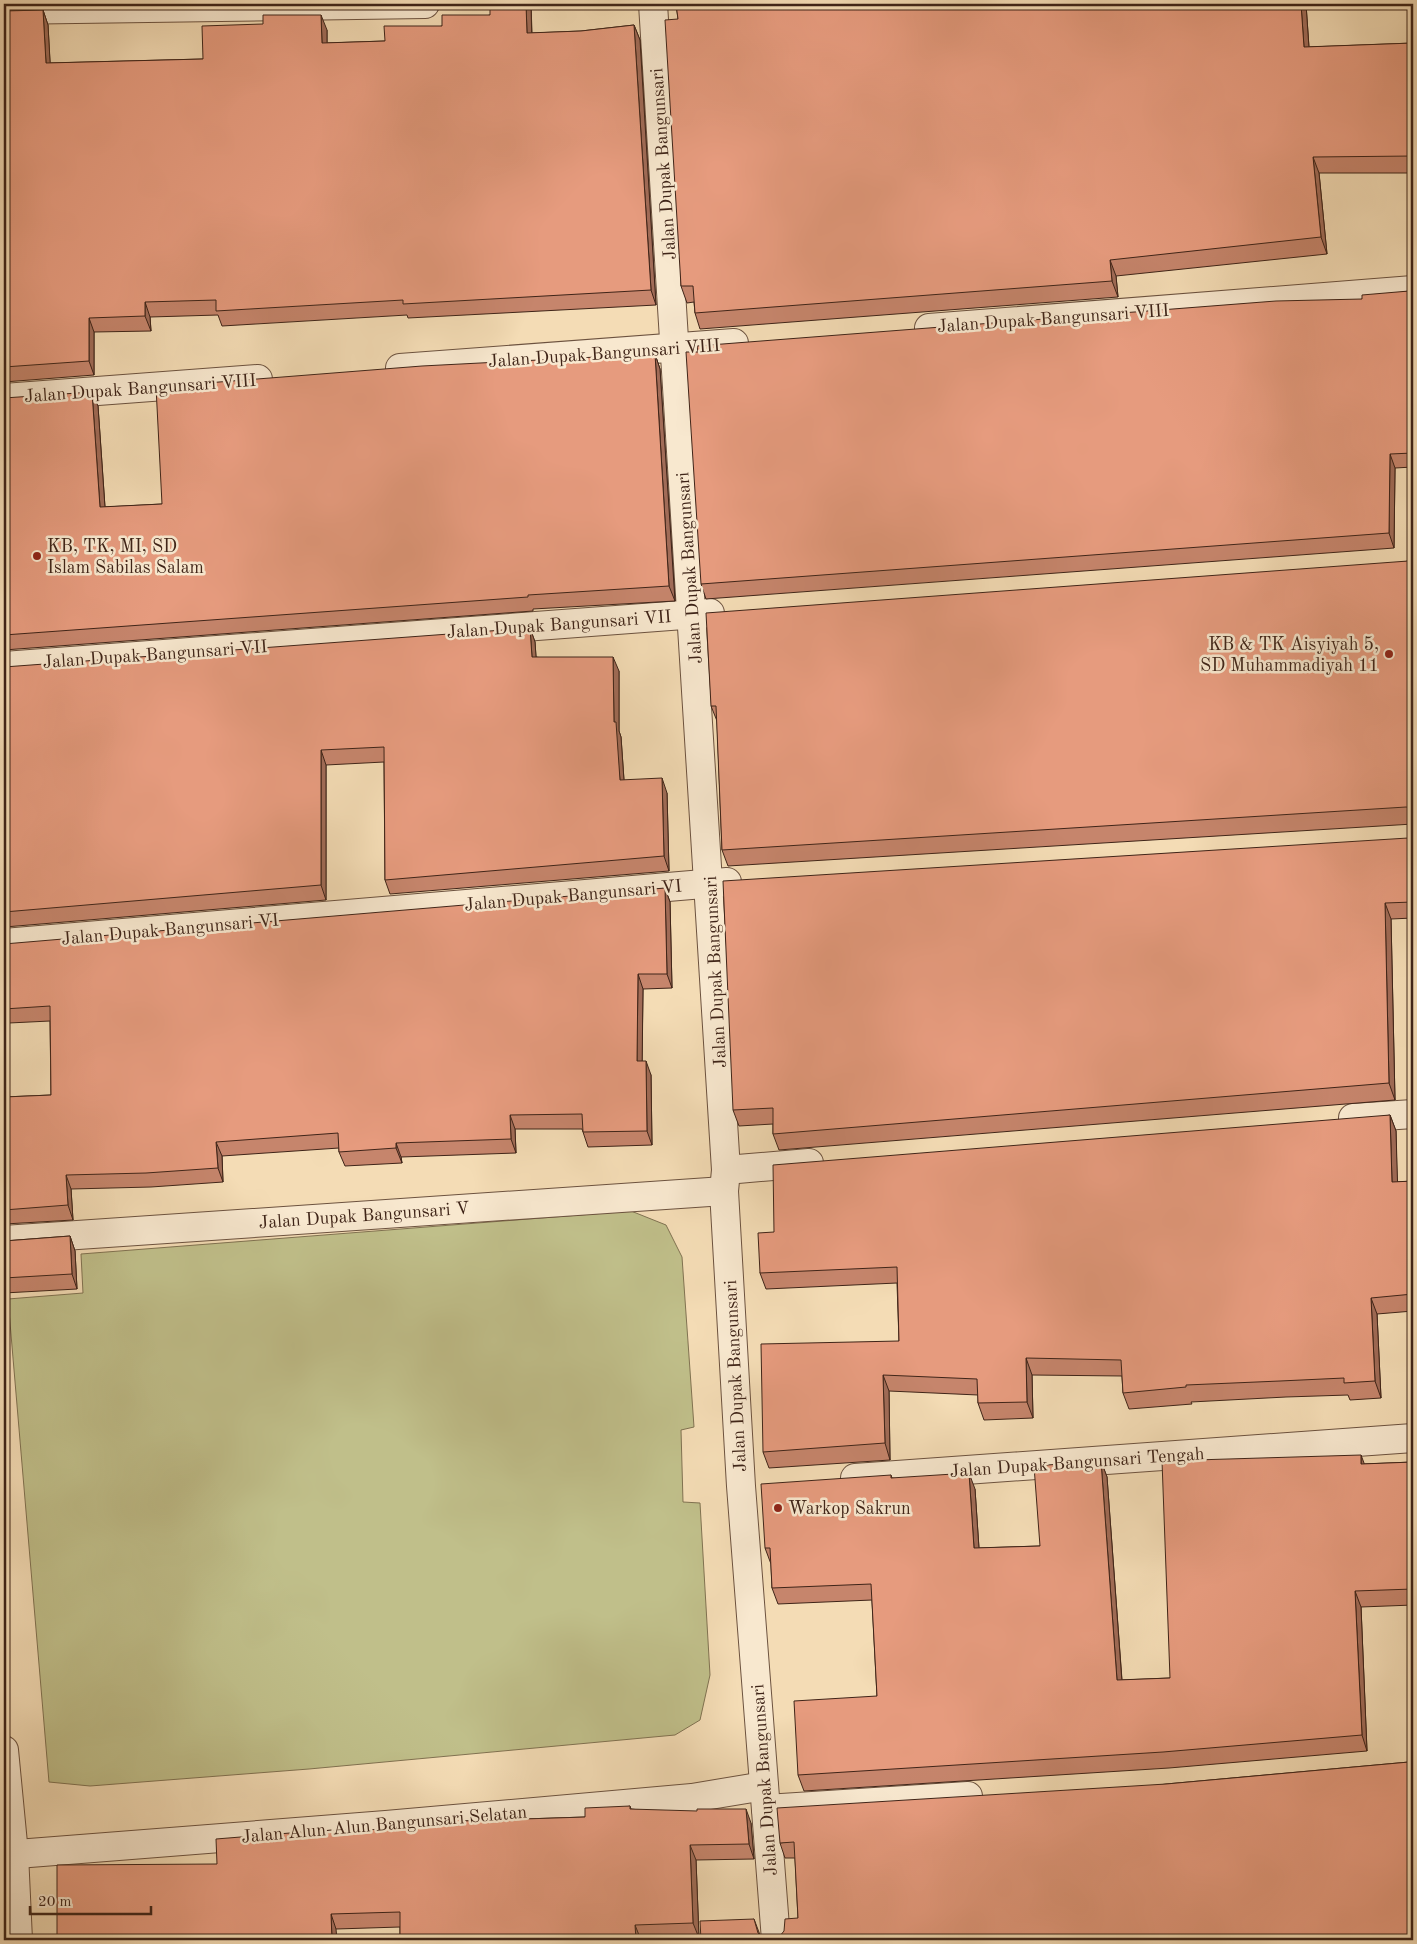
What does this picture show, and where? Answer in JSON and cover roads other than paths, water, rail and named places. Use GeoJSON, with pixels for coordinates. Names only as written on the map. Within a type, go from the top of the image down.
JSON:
{"type":"FeatureCollection","features":[{"type":"Feature","properties":{"kind":"street"},"geometry":{"type":"LineString","coordinates":[[4,10],[425,4]]}},
{"type":"Feature","properties":{"kind":"street","name":"Jalan Dupak Bangunsari"},"geometry":{"type":"LineString","coordinates":[[652,4],[709,883],[725,1180],[751,1486],[765,1797],[776,1940]]}},
{"type":"Feature","properties":{"kind":"street","name":"Jalan Dupak Bangunsari VIII"},"geometry":{"type":"LineString","coordinates":[[901,330],[1413,290]]}},
{"type":"Feature","properties":{"kind":"street","name":"Jalan Dupak Bangunsari VIII"},"geometry":{"type":"LineString","coordinates":[[378,370],[763,341]]}},
{"type":"Feature","properties":{"kind":"street","name":"Jalan Dupak Bangunsari VIII"},"geometry":{"type":"LineString","coordinates":[[4,398],[280,378]]}},
{"type":"Feature","properties":{"kind":"street","name":"Jalan Dupak Bangunsari VII"},"geometry":{"type":"LineString","coordinates":[[4,666],[731,611]]}},
{"type":"Feature","properties":{"kind":"street","name":"Jalan Dupak Bangunsari VI"},"geometry":{"type":"LineString","coordinates":[[4,943],[749,881]]}},
{"type":"Feature","properties":{"kind":"street"},"geometry":{"type":"LineString","coordinates":[[1334,1120],[1413,1114]]}},
{"type":"Feature","properties":{"kind":"street","name":"Jalan Dupak Bangunsari V"},"geometry":{"type":"LineString","coordinates":[[4,1240],[725,1180],[835,1161]]}},
{"type":"Feature","properties":{"kind":"street","name":"Jalan Dupak Bangunsari Tengah"},"geometry":{"type":"LineString","coordinates":[[830,1480],[1413,1438]]}},
{"type":"Feature","properties":{"kind":"street"},"geometry":{"type":"LineString","coordinates":[[4,1750],[9,1854],[18,1940]]}},
{"type":"Feature","properties":{"kind":"street","name":"Jalan Alun-Alun Bangunsari Selatan"},"geometry":{"type":"LineString","coordinates":[[9,1854],[692,1798],[992,1794]]}},
{"type":"Feature","properties":{"kind":"place","name":"KB, TK, MI, SD Islam Sabilas Salam"},"geometry":{"type":"Point","coordinates":[37,556]}},
{"type":"Feature","properties":{"kind":"place","name":"KB & TK Aisyiyah 5, SD Muhammadiyah 11"},"geometry":{"type":"Point","coordinates":[1389,654]}},
{"type":"Feature","properties":{"kind":"place","name":"Warkop Sakrun"},"geometry":{"type":"Point","coordinates":[778,1508]}}]}
